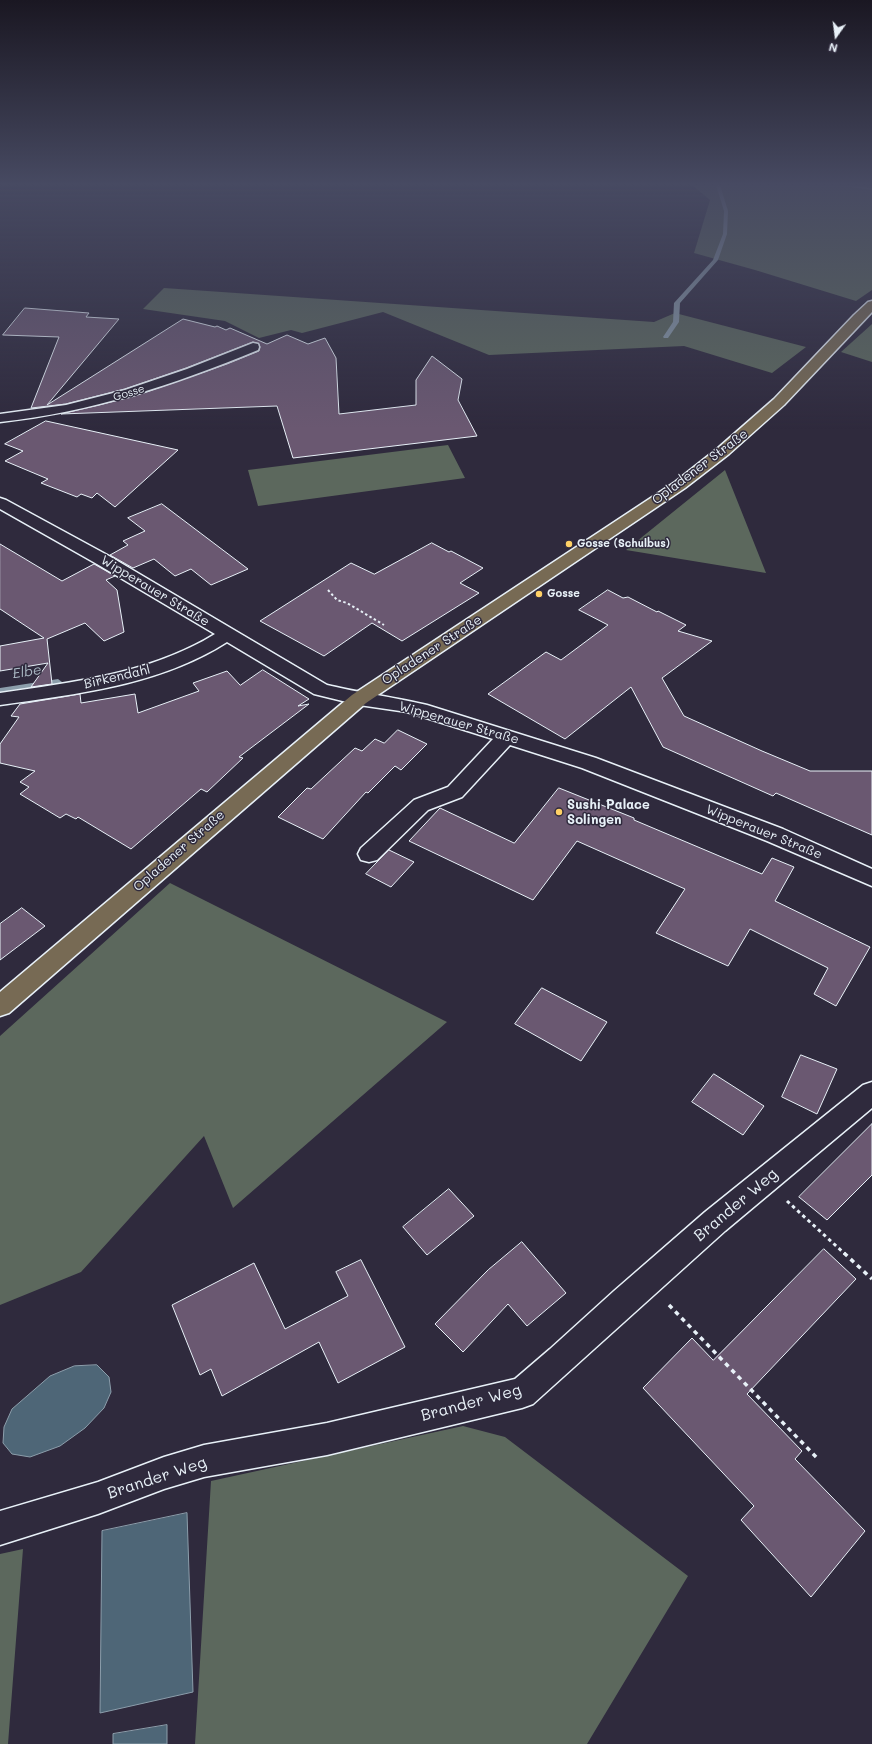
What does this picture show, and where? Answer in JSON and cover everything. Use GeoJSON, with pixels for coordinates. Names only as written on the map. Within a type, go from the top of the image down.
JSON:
{"type":"FeatureCollection","features":[{"type":"Feature","properties":{"kind":"main road","name":"Opladener Straße"},"geometry":{"type":"LineString","coordinates":[[0,1006],[359,699],[680,485],[722,452],[766,414],[872,305]]}},
{"type":"Feature","properties":{"kind":"street","name":"Gosse"},"geometry":{"type":"LineString","coordinates":[[0,418],[44,412],[126,395],[197,370],[253,347]]}},
{"type":"Feature","properties":{"kind":"street","name":"Wipperauer Straße"},"geometry":{"type":"LineString","coordinates":[[0,502],[103,560],[322,690],[359,699],[407,706],[589,762],[775,835],[872,878]]}},
{"type":"Feature","properties":{"kind":"street","name":"Birkendahl"},"geometry":{"type":"LineString","coordinates":[[0,699],[129,677],[197,653],[228,634]]}},
{"type":"Feature","properties":{"kind":"street"},"geometry":{"type":"LineString","coordinates":[[369,854],[421,805],[455,792],[507,736]]}},
{"type":"Feature","properties":{"kind":"street","name":"Brander Weg"},"geometry":{"type":"LineString","coordinates":[[0,1528],[98,1498],[164,1473],[204,1462],[327,1439],[522,1392],[540,1379],[647,1282],[765,1180],[835,1121],[872,1093]]}},
{"type":"Feature","properties":{"kind":"path"},"geometry":{"type":"LineString","coordinates":[[328,590],[337,600],[347,603],[384,625]]}},
{"type":"Feature","properties":{"kind":"path"},"geometry":{"type":"LineString","coordinates":[[765,1180],[872,1279]]}},
{"type":"Feature","properties":{"kind":"path"},"geometry":{"type":"LineString","coordinates":[[647,1282],[818,1459]]}},
{"type":"Feature","properties":{"kind":"green space"},"geometry":{"type":"Polygon","coordinates":[[[742,266],[872,266],[872,290],[856,301],[742,266]]]}},
{"type":"Feature","properties":{"kind":"green space"},"geometry":{"type":"Polygon","coordinates":[[[164,288],[654,322],[675,313],[806,347],[772,373],[684,346],[489,355],[383,312],[302,333],[291,330],[259,338],[225,321],[143,309],[164,288]]]}},
{"type":"Feature","properties":{"kind":"green space"},"geometry":{"type":"Polygon","coordinates":[[[872,324],[872,362],[841,352],[872,324]]]}},
{"type":"Feature","properties":{"kind":"green space"},"geometry":{"type":"Polygon","coordinates":[[[448,445],[465,478],[258,506],[248,470],[448,445]]]}},
{"type":"Feature","properties":{"kind":"green space"},"geometry":{"type":"Polygon","coordinates":[[[725,470],[766,573],[626,550],[725,470]]]}},
{"type":"Feature","properties":{"kind":"green space"},"geometry":{"type":"Polygon","coordinates":[[[170,883],[447,1022],[233,1208],[204,1136],[81,1272],[0,1305],[0,1036],[170,883]]]}},
{"type":"Feature","properties":{"kind":"green space"},"geometry":{"type":"Polygon","coordinates":[[[463,1426],[505,1437],[688,1576],[587,1744],[195,1744],[211,1481],[463,1426]]]}},
{"type":"Feature","properties":{"kind":"green space"},"geometry":{"type":"Polygon","coordinates":[[[23,1549],[8,1744],[0,1744],[0,1554],[23,1549]]]}},
{"type":"Feature","properties":{"kind":"water"},"geometry":{"type":"Polygon","coordinates":[[[97,1365],[109,1377],[111,1392],[104,1408],[85,1428],[60,1446],[30,1457],[12,1454],[3,1443],[4,1427],[12,1409],[50,1376],[74,1366],[97,1365]]]}},
{"type":"Feature","properties":{"kind":"water"},"geometry":{"type":"Polygon","coordinates":[[[187,1513],[193,1692],[100,1713],[102,1531],[187,1513]]]}},
{"type":"Feature","properties":{"kind":"water"},"geometry":{"type":"Polygon","coordinates":[[[167,1725],[167,1744],[113,1744],[113,1734],[167,1725]]]}},
{"type":"Feature","properties":{"kind":"building"},"geometry":{"type":"Polygon","coordinates":[[[25,308],[89,313],[86,317],[119,319],[47,405],[183,319],[215,327],[217,326],[226,330],[230,328],[267,344],[287,335],[308,344],[325,338],[336,358],[339,414],[416,405],[416,380],[432,356],[462,379],[458,400],[477,436],[293,458],[277,406],[61,414],[132,397],[227,364],[259,351],[259,344],[253,342],[186,368],[125,389],[66,404],[31,408],[59,337],[3,335],[25,308]]]}},
{"type":"Feature","properties":{"kind":"building"},"geometry":{"type":"Polygon","coordinates":[[[46,421],[178,450],[115,507],[97,493],[92,498],[81,494],[77,497],[41,483],[48,479],[5,461],[23,451],[5,444],[46,421]]]}},
{"type":"Feature","properties":{"kind":"building"},"geometry":{"type":"Polygon","coordinates":[[[162,504],[248,569],[211,585],[191,569],[175,576],[154,559],[133,568],[110,555],[128,545],[123,541],[145,531],[128,518],[162,504]]]}},
{"type":"Feature","properties":{"kind":"building"},"geometry":{"type":"Polygon","coordinates":[[[432,543],[483,568],[460,583],[479,593],[402,641],[372,623],[324,656],[260,621],[351,563],[374,574],[432,543]]]}},
{"type":"Feature","properties":{"kind":"building"},"geometry":{"type":"Polygon","coordinates":[[[0,544],[62,581],[94,564],[115,576],[106,580],[117,590],[124,632],[104,641],[85,623],[47,639],[52,684],[31,687],[48,663],[0,671],[0,646],[44,638],[0,609],[0,544]]]}},
{"type":"Feature","properties":{"kind":"building"},"geometry":{"type":"Polygon","coordinates":[[[608,590],[623,598],[628,597],[686,625],[678,631],[712,641],[662,678],[684,716],[810,771],[872,771],[872,835],[776,793],[773,796],[663,747],[631,687],[565,739],[488,694],[546,652],[561,660],[608,625],[579,610],[608,590]]]}},
{"type":"Feature","properties":{"kind":"building"},"geometry":{"type":"Polygon","coordinates":[[[263,670],[309,699],[298,706],[309,704],[239,757],[243,758],[207,792],[201,789],[131,849],[78,817],[76,819],[66,814],[60,818],[20,794],[29,787],[20,782],[35,771],[0,763],[0,744],[19,717],[11,716],[20,704],[80,694],[81,703],[135,694],[138,713],[199,691],[193,683],[227,671],[240,685],[263,670]]]}},
{"type":"Feature","properties":{"kind":"building"},"geometry":{"type":"Polygon","coordinates":[[[398,730],[427,744],[401,770],[395,766],[368,793],[366,792],[323,839],[278,817],[307,788],[311,789],[355,748],[362,751],[375,739],[384,743],[398,730]]]}},
{"type":"Feature","properties":{"kind":"building"},"geometry":{"type":"Polygon","coordinates":[[[559,788],[634,818],[634,820],[762,874],[772,858],[794,867],[775,901],[870,947],[836,1006],[814,994],[828,968],[750,929],[728,966],[656,933],[685,889],[577,841],[533,900],[409,841],[440,808],[514,843],[559,788]]]}},
{"type":"Feature","properties":{"kind":"building"},"geometry":{"type":"Polygon","coordinates":[[[389,850],[414,862],[391,887],[366,874],[389,850]]]}},
{"type":"Feature","properties":{"kind":"building"},"geometry":{"type":"Polygon","coordinates":[[[22,908],[45,926],[0,960],[0,924],[22,908]]]}},
{"type":"Feature","properties":{"kind":"building"},"geometry":{"type":"Polygon","coordinates":[[[542,988],[607,1022],[581,1061],[515,1024],[542,988]]]}},
{"type":"Feature","properties":{"kind":"building"},"geometry":{"type":"Polygon","coordinates":[[[801,1055],[837,1069],[817,1114],[782,1097],[801,1055]]]}},
{"type":"Feature","properties":{"kind":"building"},"geometry":{"type":"Polygon","coordinates":[[[714,1074],[764,1106],[743,1135],[692,1102],[714,1074]]]}},
{"type":"Feature","properties":{"kind":"building"},"geometry":{"type":"Polygon","coordinates":[[[872,1124],[872,1175],[827,1220],[799,1197],[872,1124]]]}},
{"type":"Feature","properties":{"kind":"building"},"geometry":{"type":"Polygon","coordinates":[[[449,1189],[474,1216],[427,1255],[403,1227],[449,1189]]]}},
{"type":"Feature","properties":{"kind":"building"},"geometry":{"type":"Polygon","coordinates":[[[522,1242],[566,1293],[527,1326],[508,1304],[463,1352],[435,1324],[488,1270],[522,1242]]]}},
{"type":"Feature","properties":{"kind":"building"},"geometry":{"type":"Polygon","coordinates":[[[824,1249],[856,1279],[747,1394],[802,1451],[795,1459],[865,1531],[811,1597],[741,1520],[754,1506],[643,1388],[692,1338],[713,1360],[824,1249]]]}},
{"type":"Feature","properties":{"kind":"building"},"geometry":{"type":"Polygon","coordinates":[[[361,1260],[405,1347],[338,1383],[319,1342],[222,1396],[211,1369],[200,1375],[172,1305],[254,1263],[285,1329],[348,1296],[336,1272],[361,1260]]]}},
{"type":"Feature","properties":{"kind":"waterway","name":"Elbe"},"geometry":{"type":"LineString","coordinates":[[666,337],[676,322],[677,303],[709,266]]}},
{"type":"Feature","properties":{"kind":"waterway","name":"Elbe"},"geometry":{"type":"LineString","coordinates":[[0,691],[58,682]]}},
{"type":"Feature","properties":{"kind":"place","name":"Gosse (Schulbus)"},"geometry":{"type":"Point","coordinates":[569,544]}},
{"type":"Feature","properties":{"kind":"place","name":"Gosse"},"geometry":{"type":"Point","coordinates":[539,594]}},
{"type":"Feature","properties":{"kind":"place","name":"Sushi Palace Solingen"},"geometry":{"type":"Point","coordinates":[559,812]}}]}
